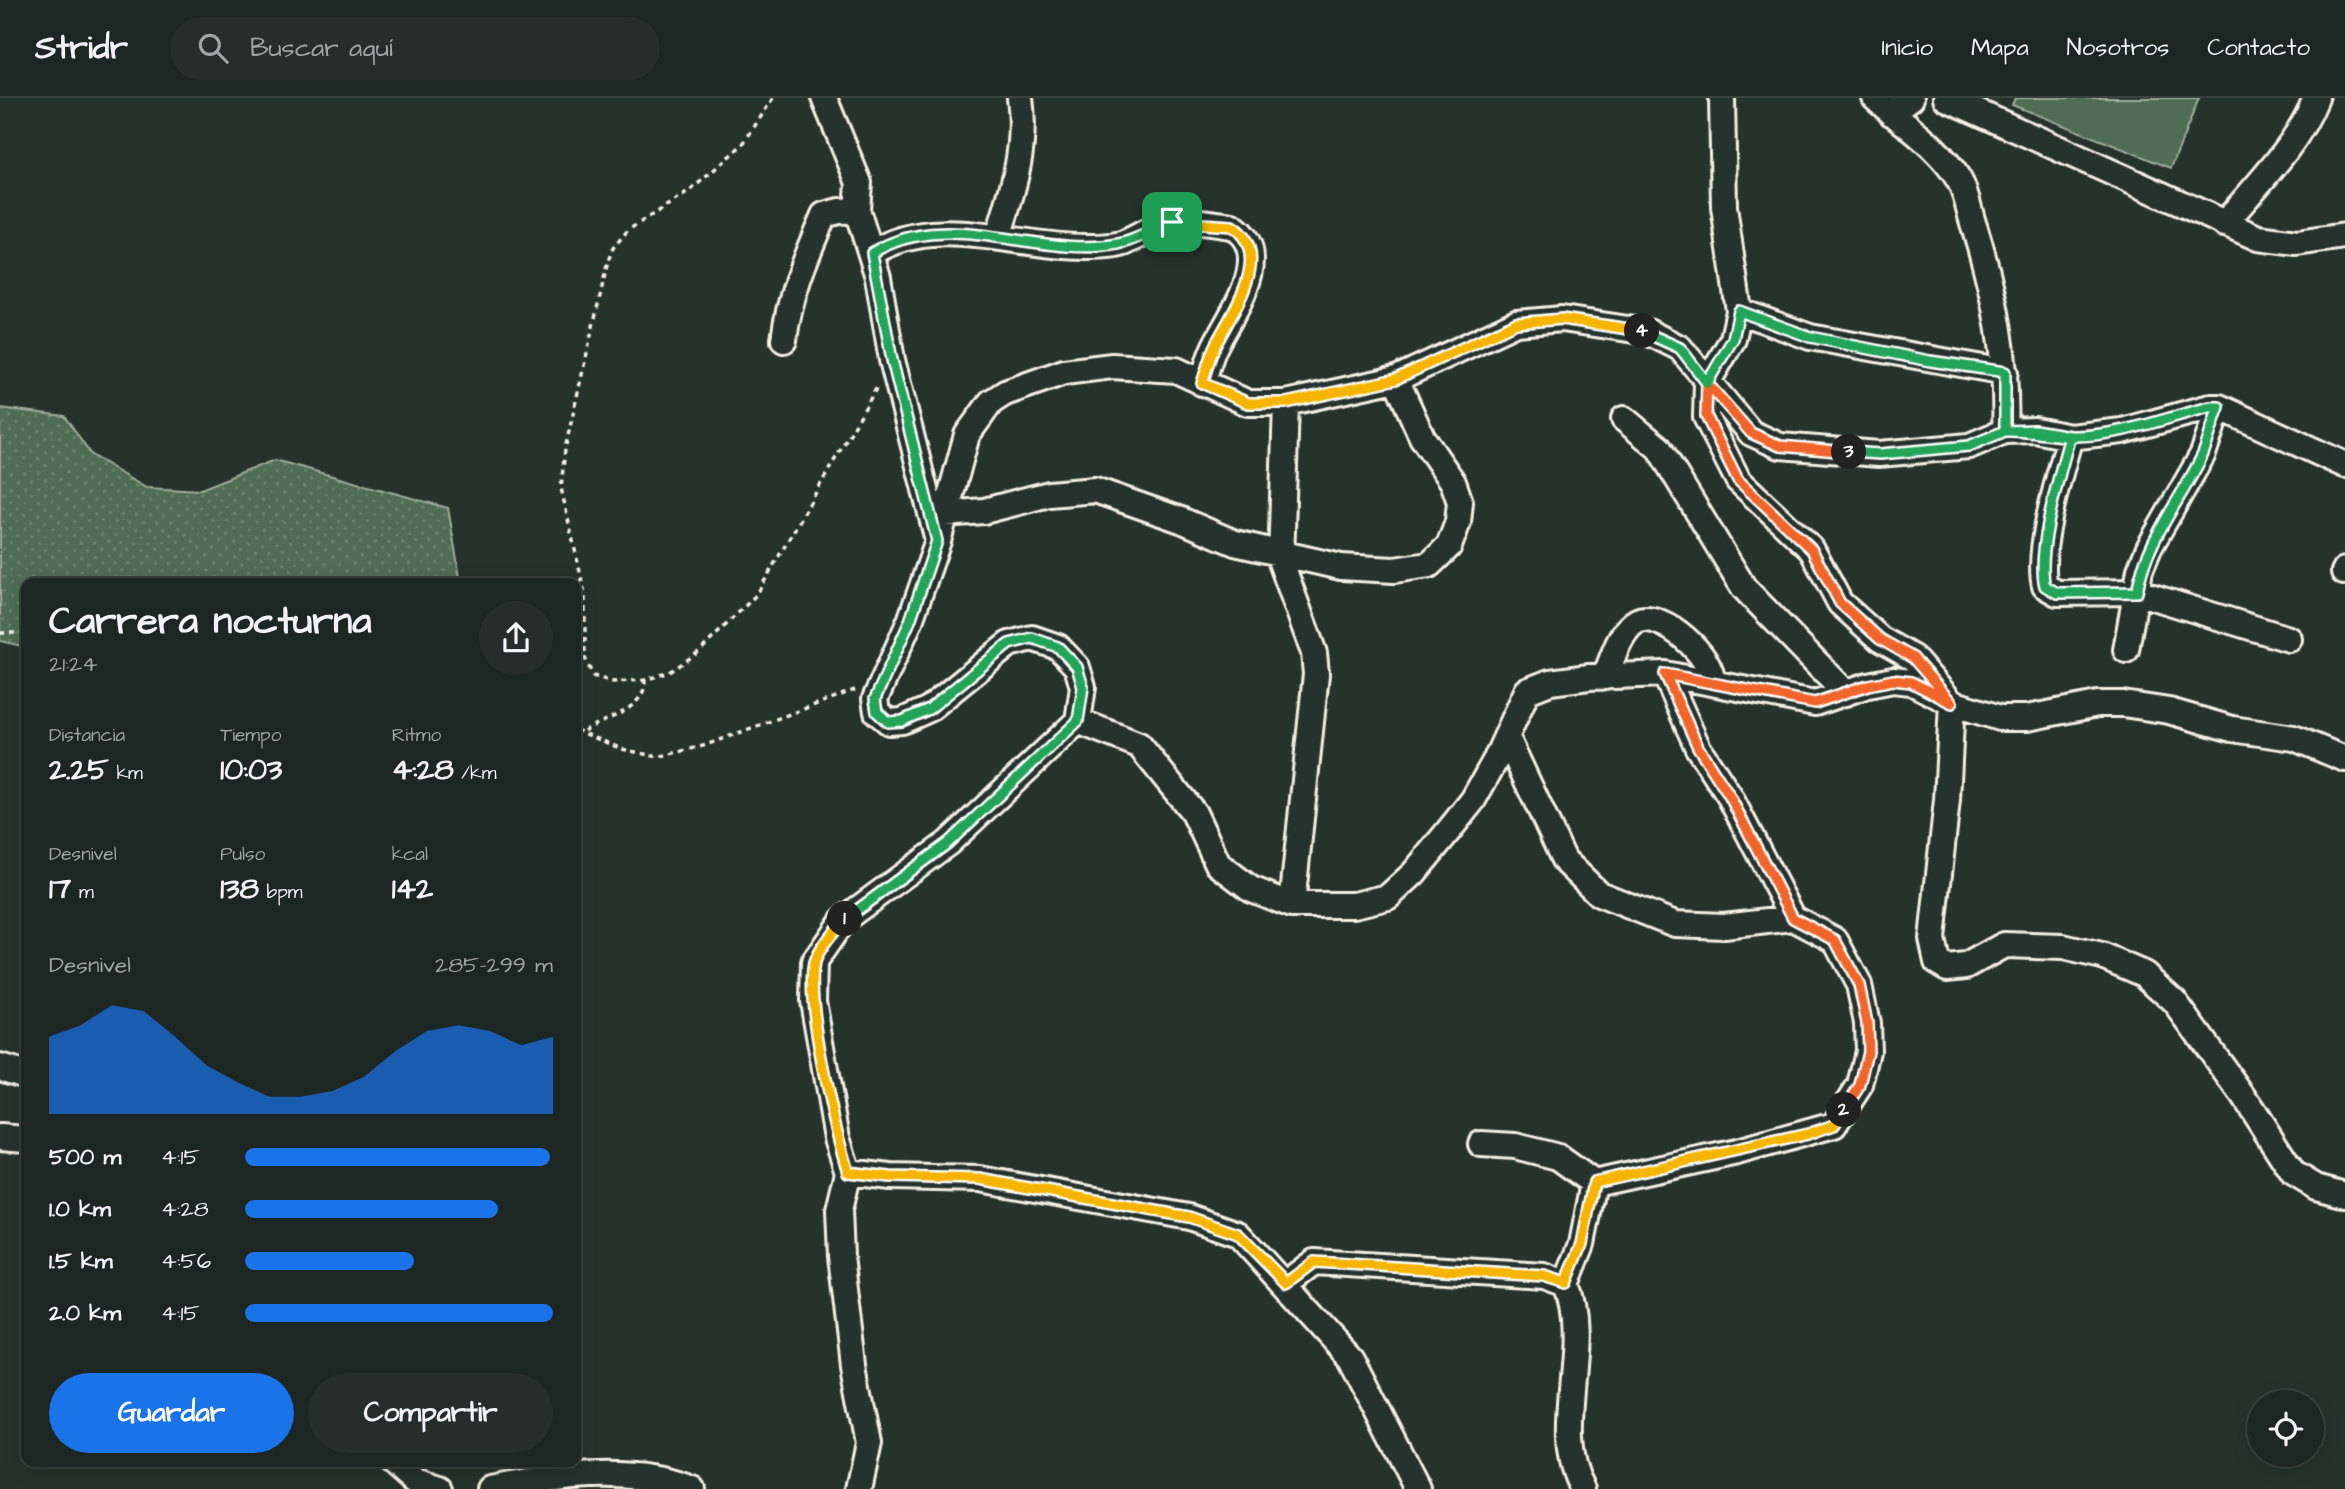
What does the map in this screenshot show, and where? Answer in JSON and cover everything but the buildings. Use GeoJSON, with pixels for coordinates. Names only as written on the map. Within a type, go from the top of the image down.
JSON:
{"type":"FeatureCollection","features":[{"type":"Feature","properties":{"kind":"street"},"geometry":{"type":"LineString","coordinates":[[824,98],[859,183],[857,210],[872,253],[892,360],[937,541]]}},
{"type":"Feature","properties":{"kind":"street"},"geometry":{"type":"LineString","coordinates":[[998,237],[1021,163],[1024,137],[1020,98]]}},
{"type":"Feature","properties":{"kind":"street"},"geometry":{"type":"LineString","coordinates":[[1722,98],[1724,208],[1739,311],[1733,339],[1707,383],[1706,416],[1738,480],[1812,550],[1840,603],[1880,639],[1913,658],[1952,703],[1947,800],[1932,939],[1937,962],[1947,968],[1966,966],[2004,944],[2052,946],[2102,956],[2144,974],[2175,1002],[2244,1097],[2293,1173],[2316,1187],[2345,1195]]}},
{"type":"Feature","properties":{"kind":"street"},"geometry":{"type":"LineString","coordinates":[[1883,105],[1911,98]]}},
{"type":"Feature","properties":{"kind":"street"},"geometry":{"type":"LineString","coordinates":[[1947,98],[2258,238],[2297,243],[2345,236]]}},
{"type":"Feature","properties":{"kind":"street"},"geometry":{"type":"LineString","coordinates":[[2224,224],[2276,162],[2302,126],[2316,98]]}},
{"type":"Feature","properties":{"kind":"street"},"geometry":{"type":"LineString","coordinates":[[1883,105],[1923,138],[1959,181],[1989,274],[2001,325],[2005,372],[2005,431]]}},
{"type":"Feature","properties":{"kind":"street"},"geometry":{"type":"LineString","coordinates":[[784,341],[787,316],[802,267],[824,215],[857,210]]}},
{"type":"Feature","properties":{"kind":"street"},"geometry":{"type":"LineString","coordinates":[[872,253],[891,241],[919,236],[998,237],[1046,245],[1086,247],[1121,244],[1172,222],[1232,226],[1248,241],[1251,264],[1237,306],[1216,343],[1202,383]]}},
{"type":"Feature","properties":{"kind":"street"},"geometry":{"type":"LineString","coordinates":[[1739,311],[1810,337],[1930,361],[2005,372]]}},
{"type":"Feature","properties":{"kind":"street"},"geometry":{"type":"LineString","coordinates":[[859,1489],[869,1443],[854,1365],[841,1255],[839,1210],[848,1172],[837,1138],[813,1001],[814,962],[842,920],[948,843],[1078,721],[1083,687],[1077,667],[1058,647],[1032,638],[1009,644],[929,709],[902,721],[888,722],[877,712],[875,699],[910,621],[937,541],[967,435],[991,402],[1005,393],[1064,372],[1112,366],[1176,370],[1248,403],[1286,403],[1396,379],[1516,323],[1562,319],[1648,332],[1680,348],[1751,433],[1780,446],[1880,454],[1969,446],[2005,431],[2035,430],[2070,436],[2122,431],[2199,409],[2219,407],[2345,465]]}},
{"type":"Feature","properties":{"kind":"street"},"geometry":{"type":"LineString","coordinates":[[944,513],[984,511],[1049,494],[1095,490],[1181,520],[1235,543],[1341,567],[1394,570],[1429,565],[1449,547],[1461,512],[1458,492],[1422,436],[1396,379]]}},
{"type":"Feature","properties":{"kind":"street"},"geometry":{"type":"LineString","coordinates":[[1286,403],[1281,562],[1314,653],[1316,674],[1292,905]]}},
{"type":"Feature","properties":{"kind":"street"},"geometry":{"type":"LineString","coordinates":[[2126,650],[2140,570],[2149,548],[2203,454],[2219,407]]}},
{"type":"Feature","properties":{"kind":"street"},"geometry":{"type":"LineString","coordinates":[[1624,419],[1659,448],[1744,588],[1846,693]]}},
{"type":"Feature","properties":{"kind":"street"},"geometry":{"type":"LineString","coordinates":[[2070,436],[2045,549],[2042,575],[2045,586],[2057,593],[2137,592],[2289,639]]}},
{"type":"Feature","properties":{"kind":"street"},"geometry":{"type":"LineString","coordinates":[[1605,677],[1623,635],[1634,622],[1651,619],[1672,628],[1710,665],[1712,682]]}},
{"type":"Feature","properties":{"kind":"street"},"geometry":{"type":"LineString","coordinates":[[1078,721],[1139,745],[1194,813],[1218,864],[1251,889],[1292,905],[1354,905],[1388,897],[1414,873],[1473,800],[1507,738],[1527,691],[1550,682],[1665,674],[1815,703],[1893,680],[1911,682],[1952,703],[2000,718],[2027,718],[2098,704],[2123,704],[2169,711],[2232,729],[2294,738],[2345,759]]}},
{"type":"Feature","properties":{"kind":"street"},"geometry":{"type":"LineString","coordinates":[[1665,674],[1698,747],[1730,797],[1793,918]]}},
{"type":"Feature","properties":{"kind":"street"},"geometry":{"type":"LineString","coordinates":[[1481,1144],[1515,1146],[1558,1157],[1594,1182],[1737,1152],[1834,1125],[1860,1085],[1868,1051],[1867,1023],[1859,985],[1835,940],[1793,918],[1724,926],[1675,924],[1599,894],[1564,860],[1507,738]]}},
{"type":"Feature","properties":{"kind":"street"},"geometry":{"type":"LineString","coordinates":[[0,1067],[21,1073]]}},
{"type":"Feature","properties":{"kind":"street"},"geometry":{"type":"LineString","coordinates":[[0,1137],[21,1139]]}},
{"type":"Feature","properties":{"kind":"street"},"geometry":{"type":"LineString","coordinates":[[848,1172],[890,1177],[980,1179],[1189,1217],[1238,1234],[1286,1283],[1350,1357],[1418,1489]]}},
{"type":"Feature","properties":{"kind":"street"},"geometry":{"type":"LineString","coordinates":[[1583,1489],[1575,1475],[1570,1445],[1575,1342],[1574,1304],[1566,1283],[1582,1244],[1594,1182]]}},
{"type":"Feature","properties":{"kind":"street"},"geometry":{"type":"LineString","coordinates":[[1286,1283],[1314,1262],[1544,1276],[1566,1283]]}},
{"type":"Feature","properties":{"kind":"street"},"geometry":{"type":"LineString","coordinates":[[399,1467],[415,1481],[440,1489]]}},
{"type":"Feature","properties":{"kind":"street"},"geometry":{"type":"LineString","coordinates":[[490,1489],[565,1476],[595,1476],[645,1479],[692,1489]]}},
{"type":"Feature","properties":{"kind":"path"},"geometry":{"type":"LineString","coordinates":[[773,98],[743,144],[690,191],[628,230],[613,248],[565,449],[561,488],[585,594],[585,658],[593,676],[613,682],[645,680],[670,672],[700,651],[757,594],[892,360]]}},
{"type":"Feature","properties":{"kind":"path"},"geometry":{"type":"LineString","coordinates":[[0,633],[21,633]]}},
{"type":"Feature","properties":{"kind":"path"},"geometry":{"type":"LineString","coordinates":[[584,732],[638,702],[645,691],[645,680]]}},
{"type":"Feature","properties":{"kind":"path"},"geometry":{"type":"LineString","coordinates":[[581,731],[622,749],[658,757],[703,746],[855,690],[875,699]]}},
{"type":"Feature","properties":{"kind":"green space"},"geometry":{"type":"Polygon","coordinates":[[[2015,98],[2199,98],[2171,168],[2012,105],[2015,98]]]}},
{"type":"Feature","properties":{"kind":"green space"},"geometry":{"type":"Polygon","coordinates":[[[0,408],[64,416],[91,455],[147,487],[200,490],[275,460],[448,508],[460,578],[21,578],[21,646],[0,641],[0,408]]]}},
{"type":"Feature","properties":{"kind":"route"},"geometry":{"type":"LineString","coordinates":[[1172,222],[1121,244],[1066,247],[998,237],[945,234],[891,241],[872,253],[892,360],[937,541],[910,621],[875,699],[877,712],[888,722],[902,721],[929,709],[1009,644],[1032,638],[1058,647],[1077,667],[1083,687],[1078,721],[948,843],[842,920],[814,962],[813,1001],[837,1138],[848,1172],[890,1177],[980,1179],[1189,1217],[1238,1234],[1286,1283],[1314,1262],[1387,1264],[1544,1276],[1566,1283],[1582,1244],[1594,1182],[1737,1152],[1834,1125],[1860,1085],[1868,1051],[1867,1023],[1859,985],[1835,940],[1793,918],[1730,797],[1698,747],[1665,674],[1815,703],[1868,685],[1893,680],[1911,682],[1952,703],[1930,674],[1913,658],[1880,639],[1840,603],[1812,550],[1738,480],[1706,416],[1707,383],[1751,433],[1780,446],[1880,454],[1969,446],[2005,431],[2035,430],[2070,436],[2045,549],[2042,575],[2045,586],[2057,593],[2137,592],[2140,570],[2149,548],[2203,454],[2219,407],[2167,417],[2122,431],[2070,436],[2035,430],[2005,431],[2005,372],[1930,361],[1810,337],[1739,311],[1733,339],[1707,383],[1680,348],[1648,332],[1562,319],[1516,323],[1396,379],[1286,403],[1248,403],[1202,383],[1216,343],[1228,325],[1245,285],[1251,264],[1248,241],[1232,226],[1172,222]]}}]}
